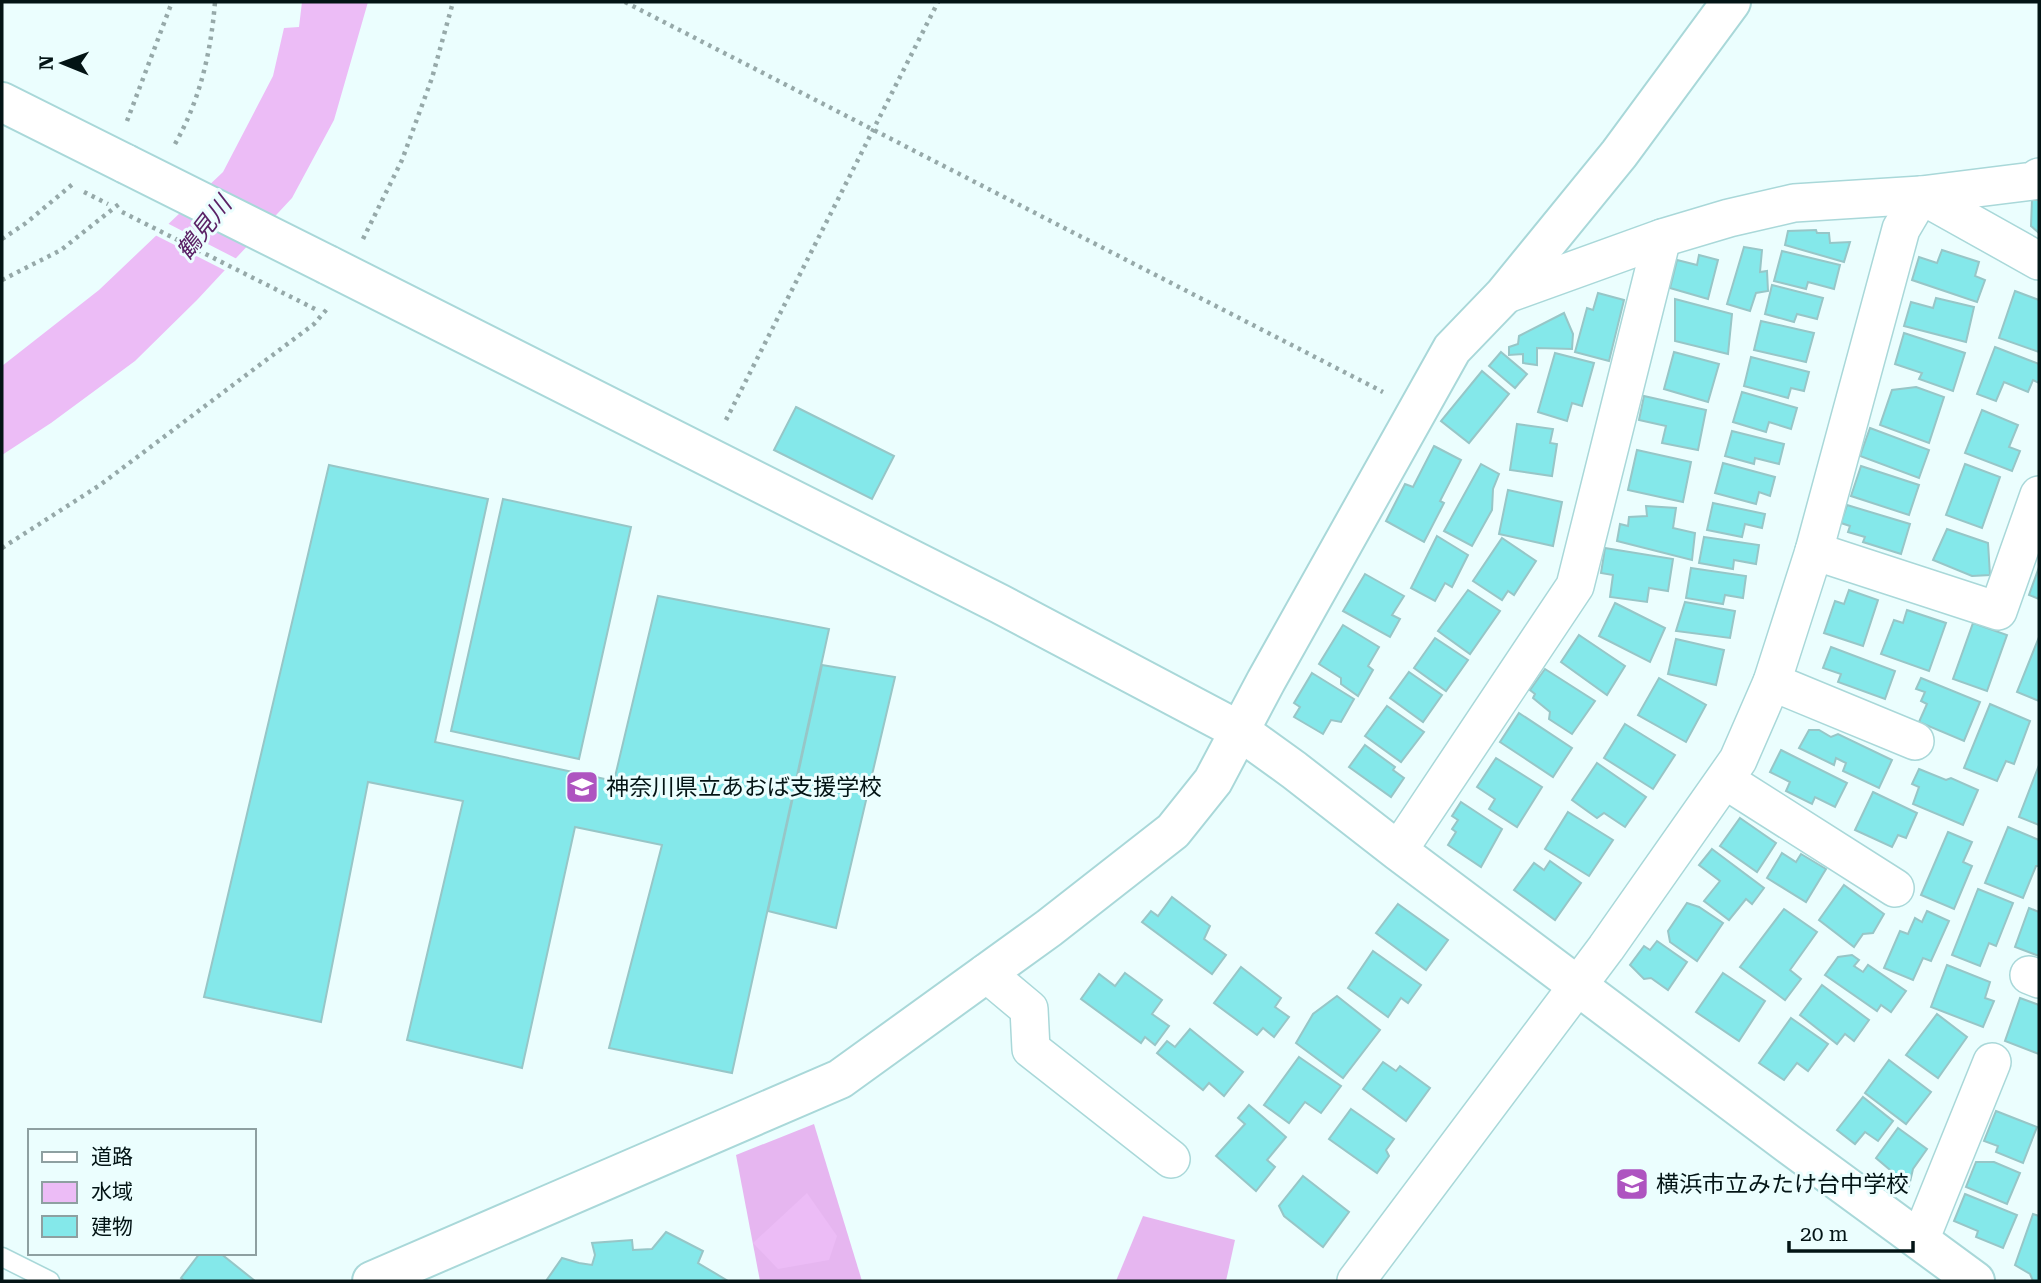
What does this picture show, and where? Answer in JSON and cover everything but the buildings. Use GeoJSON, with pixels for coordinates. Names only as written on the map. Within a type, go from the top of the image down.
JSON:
{"type":"FeatureCollection","features":[{"type":"Feature","properties":{"kind":"street"},"geometry":{"type":"LineString","coordinates":[[372,1281],[840,1079],[1049,928],[1173,831],[1213,781],[1452,348],[1504,295],[1619,154],[1731,2]]}},
{"type":"Feature","properties":{"kind":"street"},"geometry":{"type":"LineString","coordinates":[[2,102],[543,375],[708,455],[1000,604],[1240,731],[1787,1143],[1975,1281]]}},
{"type":"Feature","properties":{"kind":"street"},"geometry":{"type":"LineString","coordinates":[[1504,295],[1662,238],[1728,218],[1794,203],[1921,195],[2034,181],[2039,177]]}},
{"type":"Feature","properties":{"kind":"street"},"geometry":{"type":"LineString","coordinates":[[1921,195],[2039,261]]}},
{"type":"Feature","properties":{"kind":"street"},"geometry":{"type":"LineString","coordinates":[[1356,1281],[1606,948],[1738,760],[1772,682],[1814,551],[1900,229],[1921,195]]}},
{"type":"Feature","properties":{"kind":"street"},"geometry":{"type":"LineString","coordinates":[[1398,850],[1576,586],[1662,238]]}},
{"type":"Feature","properties":{"kind":"street"},"geometry":{"type":"LineString","coordinates":[[1814,551],[1998,611],[2039,495]]}},
{"type":"Feature","properties":{"kind":"street"},"geometry":{"type":"LineString","coordinates":[[1772,682],[1915,741]]}},
{"type":"Feature","properties":{"kind":"street"},"geometry":{"type":"LineString","coordinates":[[1725,780],[1895,888]]}},
{"type":"Feature","properties":{"kind":"street"},"geometry":{"type":"LineString","coordinates":[[986,973],[1029,1009],[1031,1049],[1171,1159]]}},
{"type":"Feature","properties":{"kind":"street"},"geometry":{"type":"LineString","coordinates":[[1920,1240],[1992,1062]]}},
{"type":"Feature","properties":{"kind":"lane"},"geometry":{"type":"LineString","coordinates":[[2,1257],[50,1281]]}},
{"type":"Feature","properties":{"kind":"path"},"geometry":{"type":"LineString","coordinates":[[114,158],[172,2]]}},
{"type":"Feature","properties":{"kind":"path"},"geometry":{"type":"LineString","coordinates":[[172,149],[184,129],[200,88],[208,57],[215,2]]}},
{"type":"Feature","properties":{"kind":"path"},"geometry":{"type":"LineString","coordinates":[[362,241],[402,159],[432,78],[453,2]]}},
{"type":"Feature","properties":{"kind":"path"},"geometry":{"type":"LineString","coordinates":[[625,2],[1416,409]]}},
{"type":"Feature","properties":{"kind":"path"},"geometry":{"type":"LineString","coordinates":[[708,455],[938,2]]}},
{"type":"Feature","properties":{"kind":"path"},"geometry":{"type":"LineString","coordinates":[[2,239],[26,223],[77,180]]}},
{"type":"Feature","properties":{"kind":"path"},"geometry":{"type":"LineString","coordinates":[[84,192],[315,309]]}},
{"type":"Feature","properties":{"kind":"path"},"geometry":{"type":"LineString","coordinates":[[2,279],[61,250],[121,203]]}},
{"type":"Feature","properties":{"kind":"path"},"geometry":{"type":"LineString","coordinates":[[2,548],[100,485],[314,324],[328,309]]}},
{"type":"Feature","properties":{"kind":"shaded area"},"geometry":{"type":"Polygon","coordinates":[[[814,1124],[862,1281],[760,1281],[736,1155],[814,1124]]]}},
{"type":"Feature","properties":{"kind":"shaded area"},"geometry":{"type":"Polygon","coordinates":[[[1143,1216],[1235,1240],[1226,1281],[1116,1281],[1143,1216]]]}},
{"type":"Feature","properties":{"kind":"water","name":"鶴見川"},"geometry":{"type":"Polygon","coordinates":[[[302,2],[368,2],[334,120],[292,198],[197,300],[135,361],[51,423],[2,455],[2,366],[99,290],[223,172],[273,76],[284,28],[299,27],[302,2]]]}},
{"type":"Feature","properties":{"kind":"water"},"geometry":{"type":"Polygon","coordinates":[[[807,1193],[837,1236],[829,1260],[778,1269],[753,1243],[807,1193]]]}},
{"type":"Feature","properties":{"kind":"pier"},"geometry":{"type":"Polygon","coordinates":[[[165,222],[239,260],[228,272],[153,234],[165,222]]]}},
{"type":"Feature","properties":{"kind":"place","name":"神奈川県立あおば支援学校"},"geometry":{"type":"Point","coordinates":[582,787]}},
{"type":"Feature","properties":{"kind":"place","name":"横浜市立みたけ台中学校"},"geometry":{"type":"Point","coordinates":[1632,1184]}}]}
